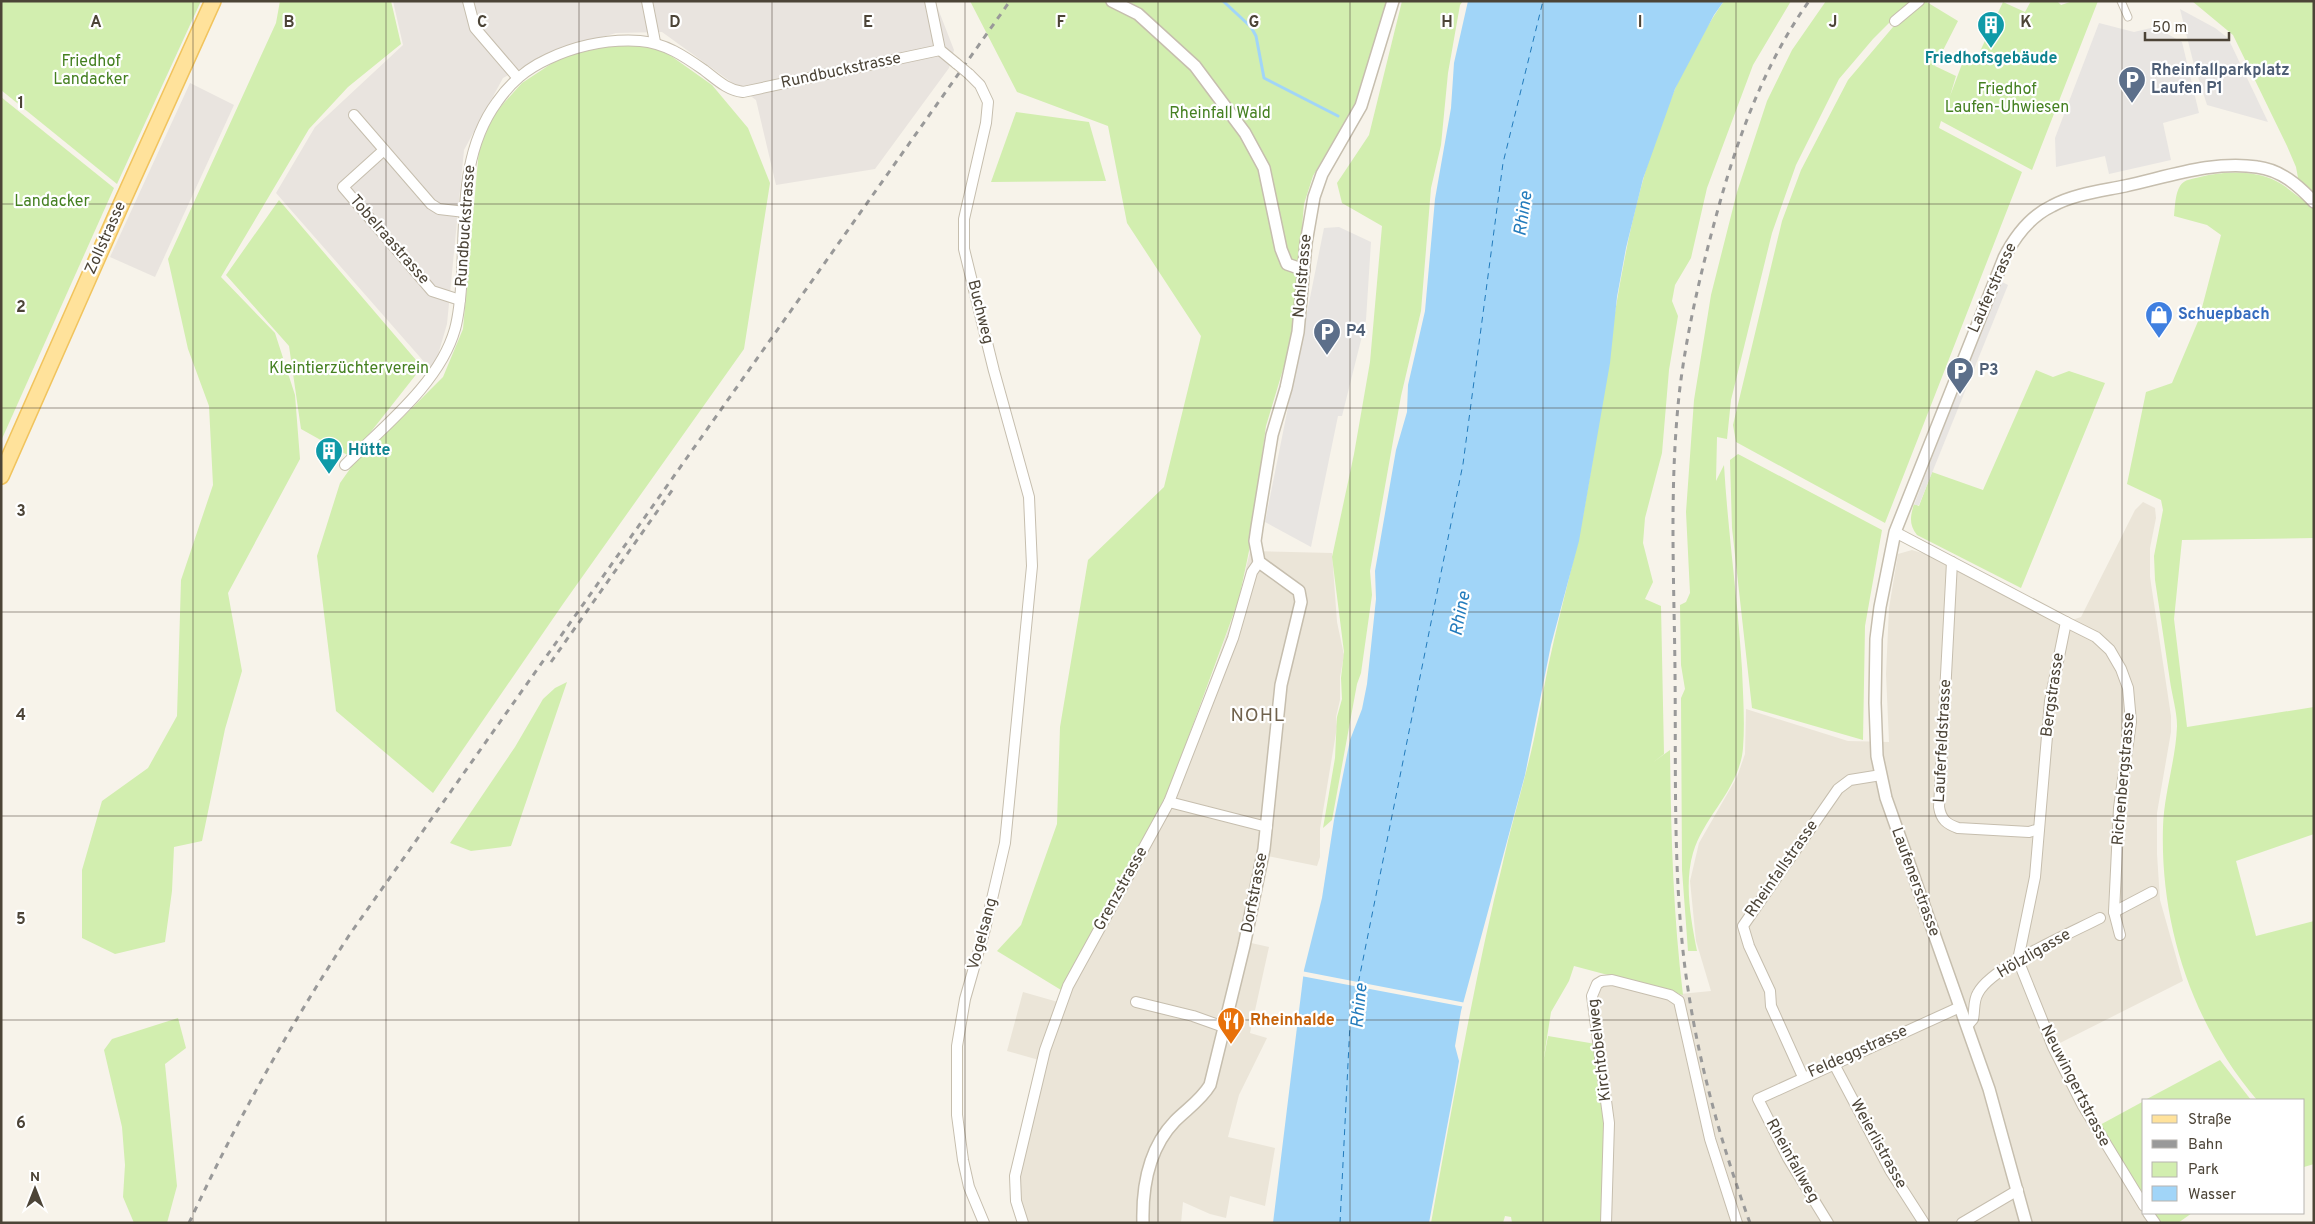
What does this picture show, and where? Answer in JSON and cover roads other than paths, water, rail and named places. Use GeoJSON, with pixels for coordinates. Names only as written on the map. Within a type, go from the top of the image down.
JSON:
{"type":"FeatureCollection","features":[{"type":"Feature","properties":{"kind":"main road","name":"Zollstrasse"},"geometry":{"type":"LineString","coordinates":[[1,476],[213,1]]}},
{"type":"Feature","properties":{"kind":"street"},"geometry":{"type":"LineString","coordinates":[[468,1],[475,28],[517,77]]}},
{"type":"Feature","properties":{"kind":"street"},"geometry":{"type":"LineString","coordinates":[[647,1],[655,42]]}},
{"type":"Feature","properties":{"kind":"street"},"geometry":{"type":"LineString","coordinates":[[930,1],[940,50]]}},
{"type":"Feature","properties":{"kind":"street"},"geometry":{"type":"LineString","coordinates":[[1112,1],[1138,14],[1195,66],[1245,133],[1264,168],[1281,249],[1287,264],[1304,270]]}},
{"type":"Feature","properties":{"kind":"street","name":"Nohlstrasse"},"geometry":{"type":"LineString","coordinates":[[1259,562],[1255,541],[1260,503],[1272,435],[1286,388],[1298,332],[1309,222],[1314,197],[1322,174],[1362,106],[1393,1]]}},
{"type":"Feature","properties":{"kind":"street"},"geometry":{"type":"LineString","coordinates":[[1895,21],[1919,1]]}},
{"type":"Feature","properties":{"kind":"street"},"geometry":{"type":"LineString","coordinates":[[2121,1],[2128,16]]}},
{"type":"Feature","properties":{"kind":"street","name":"Rundbuckstrasse"},"geometry":{"type":"LineString","coordinates":[[344,465],[434,374],[455,330],[460,300],[468,172],[475,143],[482,124],[517,77],[553,56],[605,42],[623,40],[655,42],[679,52],[726,87],[743,92],[940,50]]}},
{"type":"Feature","properties":{"kind":"street","name":"Buchweg"},"geometry":{"type":"LineString","coordinates":[[940,50],[980,85],[988,102],[986,123],[964,219],[964,249],[994,371],[1029,497],[1032,566],[1025,642]]}},
{"type":"Feature","properties":{"kind":"street"},"geometry":{"type":"LineString","coordinates":[[354,116],[432,204],[440,209],[465,212]]}},
{"type":"Feature","properties":{"kind":"street","name":"Tobelraastrasse"},"geometry":{"type":"LineString","coordinates":[[384,150],[343,187],[432,291],[460,300]]}},
{"type":"Feature","properties":{"kind":"street","name":"Lauferstrasse"},"geometry":{"type":"LineString","coordinates":[[1895,532],[2004,258],[2014,238],[2037,215],[2052,206],[2082,195],[2176,174],[2239,165],[2259,167],[2289,179],[2314,202]]}},
{"type":"Feature","properties":{"kind":"street"},"geometry":{"type":"LineString","coordinates":[[1895,532],[2066,622]]}},
{"type":"Feature","properties":{"kind":"street","name":"Laufenerstrasse"},"geometry":{"type":"LineString","coordinates":[[1895,532],[1880,607],[1876,639],[1877,756],[1890,811],[1989,1089],[2026,1223]]}},
{"type":"Feature","properties":{"kind":"street","name":"Grenzstrasse"},"geometry":{"type":"LineString","coordinates":[[1023,1223],[1016,1201],[1015,1176],[1045,1050],[1068,986],[1169,802],[1233,638],[1252,572],[1259,562]]}},
{"type":"Feature","properties":{"kind":"street","name":"Dorfstrasse"},"geometry":{"type":"LineString","coordinates":[[1143,1223],[1144,1188],[1153,1157],[1174,1122],[1202,1096],[1210,1085],[1244,946],[1267,827],[1280,685],[1301,602],[1299,590],[1259,562]]}},
{"type":"Feature","properties":{"kind":"street","name":"Lauferfeldstrasse"},"geometry":{"type":"LineString","coordinates":[[1952,562],[1939,808],[1941,817],[1948,824],[1958,828],[2028,832],[2039,829]]}},
{"type":"Feature","properties":{"kind":"street","name":"Bergstrasse"},"geometry":{"type":"LineString","coordinates":[[2018,960],[2035,877],[2050,701],[2066,622]]}},
{"type":"Feature","properties":{"kind":"street","name":"Richenbergstrasse"},"geometry":{"type":"LineString","coordinates":[[2066,622],[2096,637],[2110,650],[2121,669],[2128,688],[2131,722],[2119,808],[2114,912],[2120,935]]}},
{"type":"Feature","properties":{"kind":"street","name":"Vogelsang"},"geometry":{"type":"LineString","coordinates":[[984,1223],[969,1186],[963,1160],[957,1115],[957,1046],[965,999],[985,929],[1006,843],[1025,642]]}},
{"type":"Feature","properties":{"kind":"street","name":"Rheinfallstrasse"},"geometry":{"type":"LineString","coordinates":[[1803,1077],[1771,1006],[1770,991],[1749,946],[1743,926],[1838,789],[1850,780],[1881,775]]}},
{"type":"Feature","properties":{"kind":"street"},"geometry":{"type":"LineString","coordinates":[[1169,802],[1267,827]]}},
{"type":"Feature","properties":{"kind":"street"},"geometry":{"type":"LineString","coordinates":[[2114,912],[2152,892]]}},
{"type":"Feature","properties":{"kind":"street","name":"Hölzligasse"},"geometry":{"type":"LineString","coordinates":[[1967,1026],[1974,1019],[1975,1000],[1981,988],[2018,960],[2100,918]]}},
{"type":"Feature","properties":{"kind":"street","name":"Neuwingertstrasse"},"geometry":{"type":"LineString","coordinates":[[2018,960],[2053,1047],[2083,1106],[2142,1203]]}},
{"type":"Feature","properties":{"kind":"street","name":"Kirchtobelweg"},"geometry":{"type":"LineString","coordinates":[[1606,1223],[1609,1123],[1592,996],[1596,984],[1607,980],[1670,995],[1679,1001],[1710,1139],[1737,1223]]}},
{"type":"Feature","properties":{"kind":"street"},"geometry":{"type":"LineString","coordinates":[[1136,1002],[1193,1016],[1224,1027]]}},
{"type":"Feature","properties":{"kind":"street","name":"Feldeggstrasse"},"geometry":{"type":"LineString","coordinates":[[1758,1099],[1960,1007]]}},
{"type":"Feature","properties":{"kind":"street","name":"Weierlistrasse"},"geometry":{"type":"LineString","coordinates":[[1834,1064],[1890,1170],[1924,1223]]}},
{"type":"Feature","properties":{"kind":"street","name":"Rheinfallweg"},"geometry":{"type":"LineString","coordinates":[[1758,1099],[1788,1158],[1828,1223]]}},
{"type":"Feature","properties":{"kind":"street"},"geometry":{"type":"LineString","coordinates":[[1962,1223],[2018,1190]]}},
{"type":"Feature","properties":{"kind":"water","name":"Rhine"},"geometry":{"type":"Polygon","coordinates":[[[1468,1],[1724,1],[1714,15],[1675,89],[1643,179],[1626,248],[1617,297],[1610,363],[1579,541],[1551,645],[1525,775],[1461,1011],[1455,1046],[1459,1061],[1429,1223],[1273,1223],[1304,970],[1322,898],[1334,820],[1350,740],[1362,709],[1367,684],[1376,599],[1375,571],[1396,450],[1407,412],[1408,385],[1425,311],[1435,199],[1451,108],[1454,63],[1468,1]]]}},
{"type":"Feature","properties":{"kind":"waterway"},"geometry":{"type":"LineString","coordinates":[[1223,1],[1251,27],[1256,36],[1264,78],[1338,116]]}},
{"type":"Feature","properties":{"kind":"railway"},"geometry":{"type":"LineString","coordinates":[[189,1223],[225,1148],[264,1076],[350,934],[1010,1]]}},
{"type":"Feature","properties":{"kind":"railway"},"geometry":{"type":"LineString","coordinates":[[1750,1223],[1718,1126],[1702,1061],[1689,994],[1680,924],[1676,815],[1674,458],[1680,387],[1687,340],[1702,271],[1728,175],[1736,149],[1767,73],[1809,1]]}},
{"type":"Feature","properties":{"kind":"railway"},"geometry":{"type":"LineString","coordinates":[[551,662],[673,489]]}},
{"type":"Feature","properties":{"kind":"place","name":"Friedhofsgebäude"},"geometry":{"type":"Point","coordinates":[1991,49]}},
{"type":"Feature","properties":{"kind":"place","name":"Rheinfallparkplatz Laufen P1"},"geometry":{"type":"Point","coordinates":[2132,104]}},
{"type":"Feature","properties":{"kind":"place","name":"Schuepbach"},"geometry":{"type":"Point","coordinates":[2159,339]}},
{"type":"Feature","properties":{"kind":"place","name":"P4"},"geometry":{"type":"Point","coordinates":[1327,356]}},
{"type":"Feature","properties":{"kind":"place","name":"P3"},"geometry":{"type":"Point","coordinates":[1960,395]}},
{"type":"Feature","properties":{"kind":"place","name":"Hütte"},"geometry":{"type":"Point","coordinates":[329,475]}},
{"type":"Feature","properties":{"kind":"place","name":"Rheinhalde"},"geometry":{"type":"Point","coordinates":[1231,1045]}},
{"type":"Feature","properties":{"kind":"district","name":"NOHL"},"geometry":{"type":"Point","coordinates":[1258,716]}},
{"type":"Feature","properties":{"kind":"park label","name":"Friedhof Landacker"},"geometry":{"type":"Point","coordinates":[91,71]}},
{"type":"Feature","properties":{"kind":"park label","name":"Friedhof Laufen-Uhwiesen"},"geometry":{"type":"Point","coordinates":[2007,99]}},
{"type":"Feature","properties":{"kind":"park label","name":"Rheinfall Wald"},"geometry":{"type":"Point","coordinates":[1220,114]}},
{"type":"Feature","properties":{"kind":"park label","name":"Landacker"},"geometry":{"type":"Point","coordinates":[52,202]}},
{"type":"Feature","properties":{"kind":"park label","name":"Kleintierzüchterverein"},"geometry":{"type":"Point","coordinates":[349,369]}}]}
